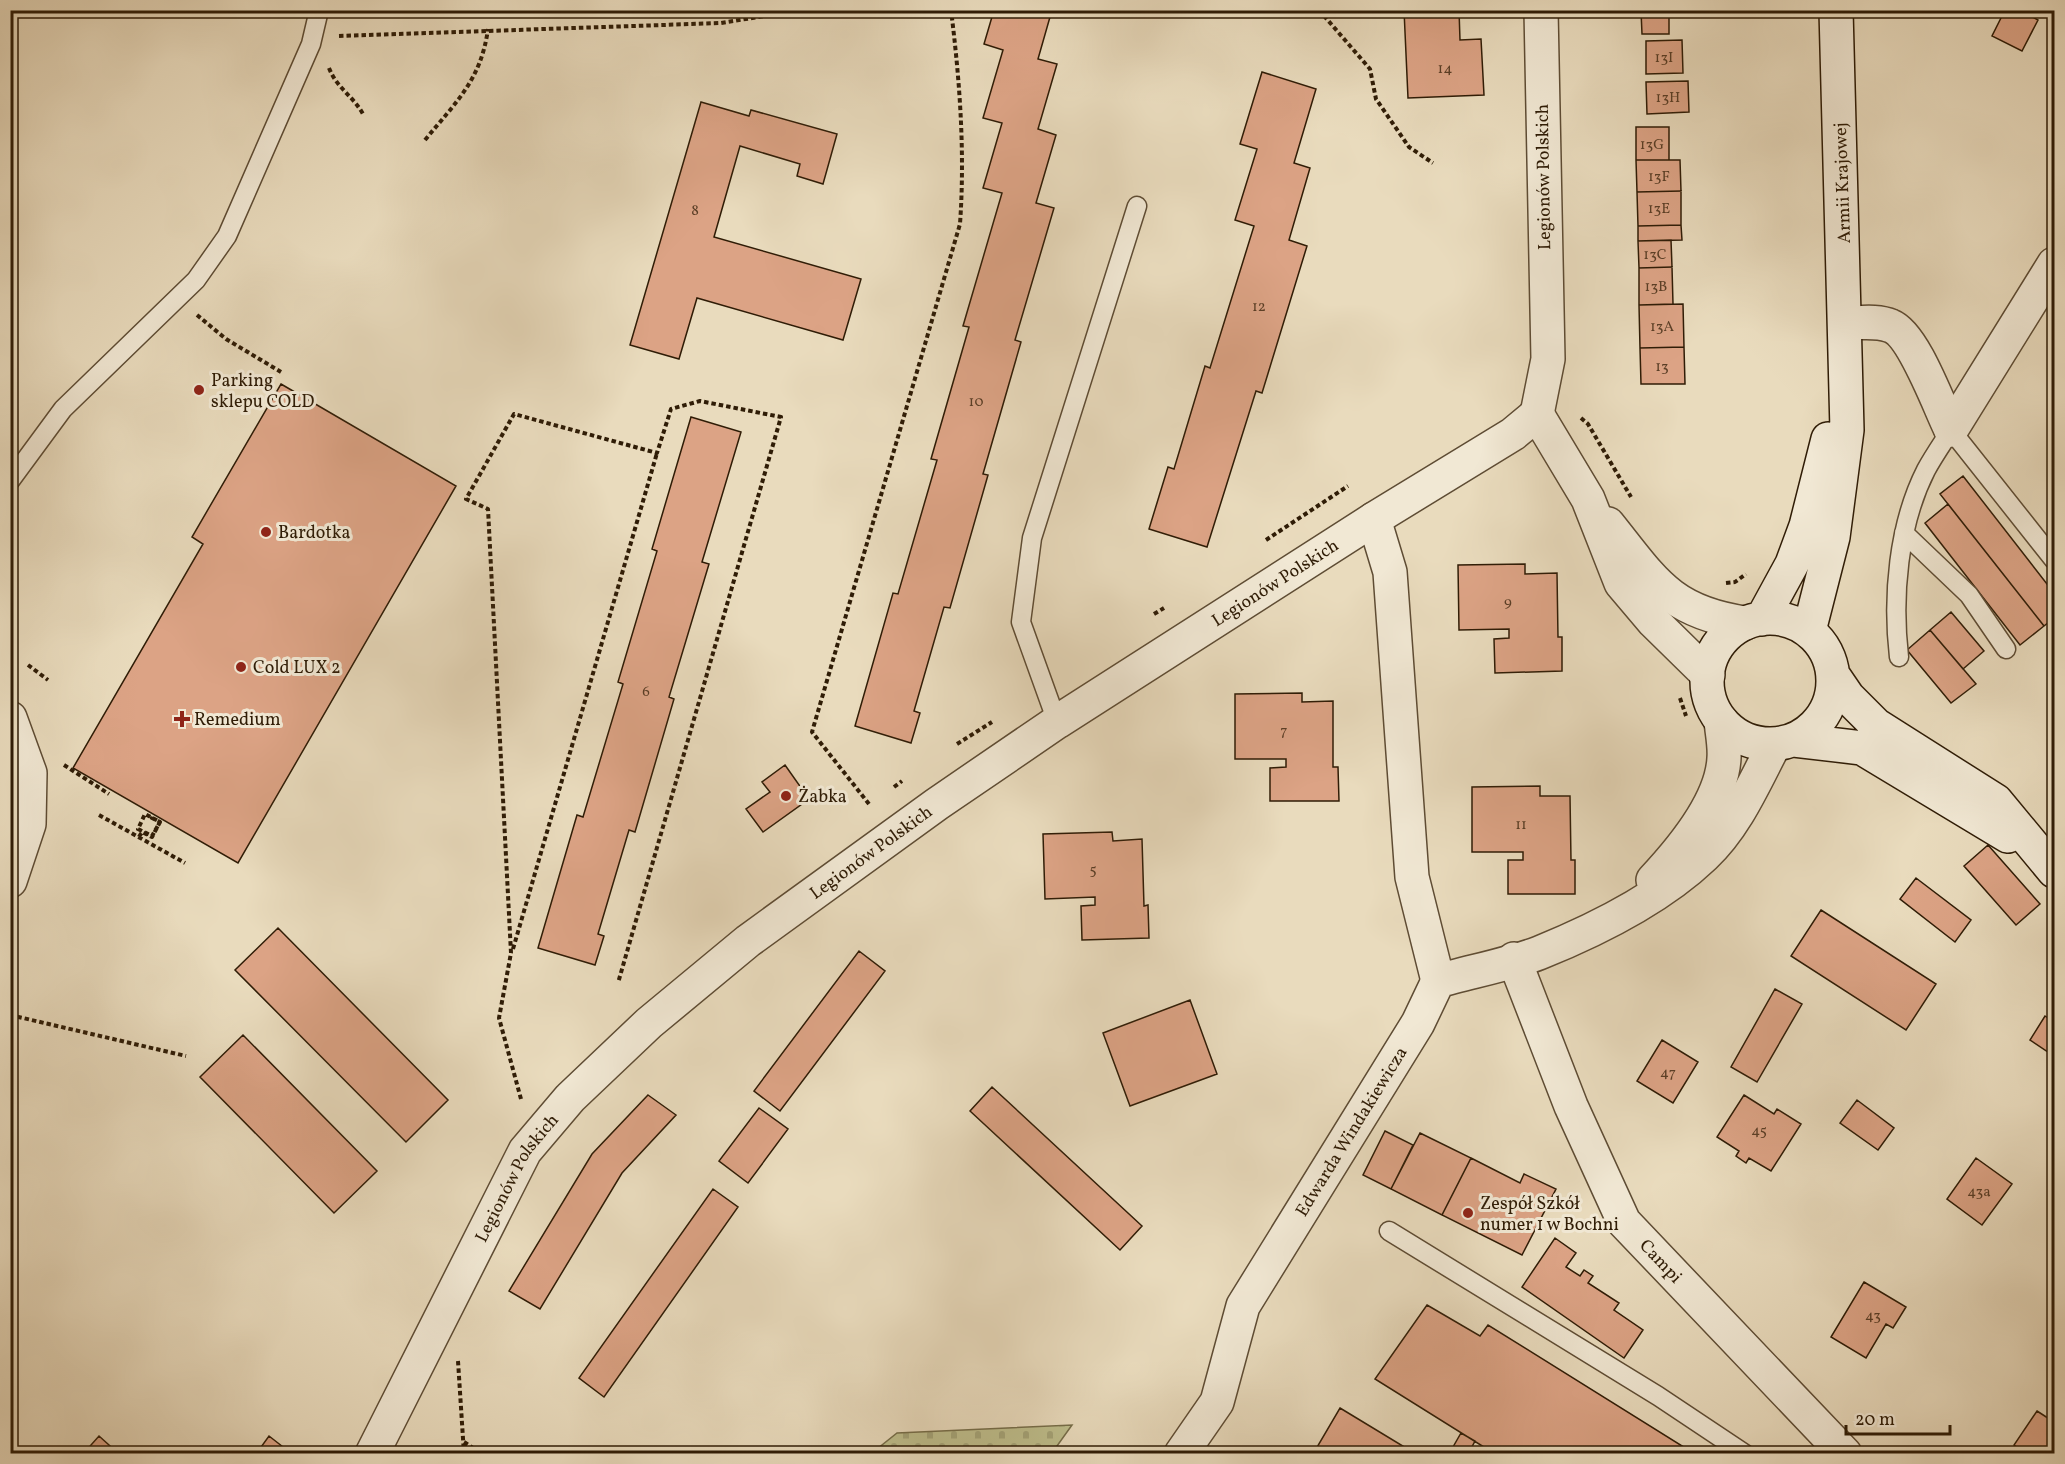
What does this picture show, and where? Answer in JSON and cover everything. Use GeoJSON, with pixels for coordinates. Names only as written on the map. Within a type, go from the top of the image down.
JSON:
{"type":"FeatureCollection","features":[{"type":"Feature","properties":{"kind":"street","name":"Legionów Polskich"},"geometry":{"type":"LineString","coordinates":[[372,1454],[525,1151],[570,1098],[649,1023],[748,941],[937,804],[1057,722],[1374,519],[1513,434],[1536,414],[1548,359],[1541,10]]}},
{"type":"Feature","properties":{"kind":"street","name":"Armii Krajowej"},"geometry":{"type":"LineString","coordinates":[[1809,631],[1835,525],[1846,430],[1836,10]]}},
{"type":"Feature","properties":{"kind":"street"},"geometry":{"type":"LineString","coordinates":[[1951,430],[2055,264]]}},
{"type":"Feature","properties":{"kind":"street"},"geometry":{"type":"LineString","coordinates":[[1844,339],[1881,323],[1894,327],[1914,348],[1951,430]]}},
{"type":"Feature","properties":{"kind":"street","name":"Armii Krajowej"},"geometry":{"type":"LineString","coordinates":[[1753,621],[1792,564],[1806,526],[1836,407],[1844,339]]}},
{"type":"Feature","properties":{"kind":"street"},"geometry":{"type":"LineString","coordinates":[[1374,519],[1390,572],[1412,877],[1438,981],[1538,954],[1618,915],[1668,886],[1705,855],[1742,807],[1784,742],[1820,721],[1831,699],[1833,675],[1829,658],[1821,643],[1809,631],[1779,618],[1753,621],[1718,620],[1683,606],[1653,579],[1588,499],[1536,414]]}},
{"type":"Feature","properties":{"kind":"street"},"geometry":{"type":"LineString","coordinates":[[1588,499],[1621,583],[1654,622],[1708,675]]}},
{"type":"Feature","properties":{"kind":"street"},"geometry":{"type":"LineString","coordinates":[[1705,722],[1712,707],[1708,675],[1719,644],[1731,632],[1753,621]]}},
{"type":"Feature","properties":{"kind":"street"},"geometry":{"type":"LineString","coordinates":[[1833,675],[1848,697],[1876,724],[1996,801],[2050,865]]}},
{"type":"Feature","properties":{"kind":"street"},"geometry":{"type":"LineString","coordinates":[[10,718],[30,773],[29,824],[10,881]]}},
{"type":"Feature","properties":{"kind":"street"},"geometry":{"type":"LineString","coordinates":[[1705,722],[1754,743],[1784,742],[1862,748],[2050,865]]}},
{"type":"Feature","properties":{"kind":"street"},"geometry":{"type":"LineString","coordinates":[[1618,915],[1660,872],[1708,811],[1718,785],[1724,758],[1705,722]]}},
{"type":"Feature","properties":{"kind":"street","name":"Campi"},"geometry":{"type":"LineString","coordinates":[[1514,959],[1571,1106],[1624,1222],[1845,1454]]}},
{"type":"Feature","properties":{"kind":"street","name":"Edwarda Windakiewicza"},"geometry":{"type":"LineString","coordinates":[[1180,1454],[1217,1402],[1244,1306],[1418,1023],[1438,981]]}},
{"type":"Feature","properties":{"kind":"lane"},"geometry":{"type":"LineString","coordinates":[[10,481],[63,409],[196,280],[227,236],[310,44],[319,10]]}},
{"type":"Feature","properties":{"kind":"lane"},"geometry":{"type":"LineString","coordinates":[[1057,722],[1021,622],[1032,538],[1137,206]]}},
{"type":"Feature","properties":{"kind":"lane"},"geometry":{"type":"LineString","coordinates":[[1899,657],[1895,624],[1904,533],[1924,476],[1951,430],[2055,560]]}},
{"type":"Feature","properties":{"kind":"lane"},"geometry":{"type":"LineString","coordinates":[[1904,533],[1969,595],[2006,649]]}},
{"type":"Feature","properties":{"kind":"lane"},"geometry":{"type":"LineString","coordinates":[[1389,1231],[1658,1396],[1745,1454]]}},
{"type":"Feature","properties":{"kind":"path"},"geometry":{"type":"LineString","coordinates":[[328,36],[374,37],[488,29],[720,23],[802,10]]}},
{"type":"Feature","properties":{"kind":"path"},"geometry":{"type":"LineString","coordinates":[[869,804],[812,732],[960,224],[962,187],[959,78],[951,10]]}},
{"type":"Feature","properties":{"kind":"path"},"geometry":{"type":"LineString","coordinates":[[1319,10],[1370,69],[1376,99],[1409,147],[1433,163]]}},
{"type":"Feature","properties":{"kind":"path"},"geometry":{"type":"LineString","coordinates":[[425,140],[464,93],[484,56],[488,29]]}},
{"type":"Feature","properties":{"kind":"path"},"geometry":{"type":"LineString","coordinates":[[335,84],[356,101],[364,116]]}},
{"type":"Feature","properties":{"kind":"path"},"geometry":{"type":"LineString","coordinates":[[206,323],[226,339],[281,372]]}},
{"type":"Feature","properties":{"kind":"path"},"geometry":{"type":"LineString","coordinates":[[521,1099],[499,1018],[512,953],[671,409],[700,401],[781,417],[618,983]]}},
{"type":"Feature","properties":{"kind":"path"},"geometry":{"type":"LineString","coordinates":[[1572,411],[1588,424],[1633,499]]}},
{"type":"Feature","properties":{"kind":"path"},"geometry":{"type":"LineString","coordinates":[[512,953],[488,509],[466,499],[514,414],[657,453]]}},
{"type":"Feature","properties":{"kind":"path"},"geometry":{"type":"LineString","coordinates":[[1266,540],[1348,486]]}},
{"type":"Feature","properties":{"kind":"path"},"geometry":{"type":"LineString","coordinates":[[1718,585],[1735,582],[1752,571]]}},
{"type":"Feature","properties":{"kind":"path"},"geometry":{"type":"LineString","coordinates":[[1154,614],[1164,608]]}},
{"type":"Feature","properties":{"kind":"path"},"geometry":{"type":"LineString","coordinates":[[28,665],[48,680]]}},
{"type":"Feature","properties":{"kind":"path"},"geometry":{"type":"LineString","coordinates":[[1677,688],[1705,722]]}},
{"type":"Feature","properties":{"kind":"path"},"geometry":{"type":"LineString","coordinates":[[957,744],[996,719]]}},
{"type":"Feature","properties":{"kind":"path"},"geometry":{"type":"LineString","coordinates":[[57,760],[109,794]]}},
{"type":"Feature","properties":{"kind":"path"},"geometry":{"type":"LineString","coordinates":[[894,787],[902,781]]}},
{"type":"Feature","properties":{"kind":"path"},"geometry":{"type":"LineString","coordinates":[[139,837],[142,832],[152,837],[160,822],[153,816],[145,814],[138,829],[152,836],[160,822],[153,816]]}},
{"type":"Feature","properties":{"kind":"path"},"geometry":{"type":"LineString","coordinates":[[99,815],[185,863]]}},
{"type":"Feature","properties":{"kind":"path"},"geometry":{"type":"LineString","coordinates":[[10,1015],[186,1056]]}},
{"type":"Feature","properties":{"kind":"path"},"geometry":{"type":"LineString","coordinates":[[458,1359],[464,1454]]}},
{"type":"Feature","properties":{"kind":"path"},"geometry":{"type":"LineString","coordinates":[[464,1442],[482,1454]]}},
{"type":"Feature","properties":{"kind":"green space"},"geometry":{"type":"Polygon","coordinates":[[[1072,1425],[1052,1453],[872,1453],[897,1433],[1072,1425]]]}},
{"type":"Feature","properties":{"kind":"building"},"geometry":{"type":"Polygon","coordinates":[[[994,10],[1052,10],[1038,59],[1057,64],[1038,129],[1056,135],[1036,203],[1054,208],[1015,340],[1021,342],[983,474],[988,475],[950,608],[944,607],[914,711],[920,713],[911,743],[855,726],[893,593],[898,594],[937,460],[931,459],[969,327],[963,326],[1002,193],[983,188],[1002,123],[983,118],[1003,50],[984,44],[994,10]]]}},
{"type":"Feature","properties":{"kind":"building"},"geometry":{"type":"Polygon","coordinates":[[[1404,10],[1459,10],[1460,40],[1481,39],[1484,95],[1408,98],[1404,10]]]}},
{"type":"Feature","properties":{"kind":"building"},"geometry":{"type":"Polygon","coordinates":[[[2005,10],[2020,10],[2038,20],[2022,51],[1992,36],[2005,10]]]}},
{"type":"Feature","properties":{"kind":"building"},"geometry":{"type":"Polygon","coordinates":[[[1641,11],[1669,11],[1669,34],[1642,34],[1641,11]]]}},
{"type":"Feature","properties":{"kind":"building"},"geometry":{"type":"Polygon","coordinates":[[[1682,40],[1683,73],[1646,74],[1646,41],[1682,40]]]}},
{"type":"Feature","properties":{"kind":"building"},"geometry":{"type":"Polygon","coordinates":[[[1262,72],[1316,89],[1294,163],[1310,168],[1289,240],[1307,246],[1262,393],[1256,391],[1207,547],[1149,529],[1168,467],[1174,469],[1205,366],[1210,368],[1254,226],[1235,220],[1257,149],[1240,144],[1262,72]]]}},
{"type":"Feature","properties":{"kind":"building"},"geometry":{"type":"Polygon","coordinates":[[[1688,81],[1689,112],[1647,114],[1646,82],[1688,81]]]}},
{"type":"Feature","properties":{"kind":"building"},"geometry":{"type":"Polygon","coordinates":[[[701,102],[749,116],[751,110],[837,134],[823,184],[797,176],[800,164],[740,146],[714,237],[861,279],[843,340],[697,298],[679,359],[630,345],[701,102]]]}},
{"type":"Feature","properties":{"kind":"building"},"geometry":{"type":"Polygon","coordinates":[[[1636,127],[1669,127],[1669,160],[1636,160],[1636,127]]]}},
{"type":"Feature","properties":{"kind":"building"},"geometry":{"type":"Polygon","coordinates":[[[1636,160],[1680,160],[1681,191],[1637,192],[1636,160]]]}},
{"type":"Feature","properties":{"kind":"building"},"geometry":{"type":"Polygon","coordinates":[[[1681,191],[1681,225],[1638,226],[1637,192],[1681,191]]]}},
{"type":"Feature","properties":{"kind":"building"},"geometry":{"type":"Polygon","coordinates":[[[1681,225],[1682,240],[1638,241],[1638,226],[1681,225]]]}},
{"type":"Feature","properties":{"kind":"building"},"geometry":{"type":"Polygon","coordinates":[[[1671,240],[1672,267],[1639,268],[1638,241],[1671,240]]]}},
{"type":"Feature","properties":{"kind":"building"},"geometry":{"type":"Polygon","coordinates":[[[1672,267],[1673,304],[1639,305],[1639,268],[1672,267]]]}},
{"type":"Feature","properties":{"kind":"building"},"geometry":{"type":"Polygon","coordinates":[[[1683,304],[1684,347],[1640,348],[1639,305],[1683,304]]]}},
{"type":"Feature","properties":{"kind":"building"},"geometry":{"type":"Polygon","coordinates":[[[1684,347],[1685,384],[1641,384],[1640,348],[1684,347]]]}},
{"type":"Feature","properties":{"kind":"building","name":"Cold LUX 2"},"geometry":{"type":"Polygon","coordinates":[[[281,384],[456,486],[238,863],[73,768],[203,544],[192,537],[281,384]]]}},
{"type":"Feature","properties":{"kind":"building"},"geometry":{"type":"Polygon","coordinates":[[[691,417],[741,432],[702,562],[709,564],[669,697],[674,699],[635,832],[629,830],[598,934],[604,936],[595,965],[538,948],[577,815],[583,817],[623,684],[618,682],[657,551],[652,549],[691,417]]]}},
{"type":"Feature","properties":{"kind":"building"},"geometry":{"type":"Polygon","coordinates":[[[1963,476],[2054,593],[2054,618],[2044,626],[1940,494],[1963,476]]]}},
{"type":"Feature","properties":{"kind":"building"},"geometry":{"type":"Polygon","coordinates":[[[1948,504],[2044,626],[2020,645],[1925,523],[1948,504]]]}},
{"type":"Feature","properties":{"kind":"building"},"geometry":{"type":"Polygon","coordinates":[[[1525,564],[1525,574],[1557,573],[1558,637],[1562,637],[1562,671],[1495,673],[1494,639],[1509,638],[1509,629],[1459,630],[1458,565],[1525,564]]]}},
{"type":"Feature","properties":{"kind":"building"},"geometry":{"type":"Polygon","coordinates":[[[1951,612],[1984,651],[1963,669],[1930,630],[1951,612]]]}},
{"type":"Feature","properties":{"kind":"building"},"geometry":{"type":"Polygon","coordinates":[[[1930,630],[1976,684],[1951,703],[1907,650],[1930,630]]]}},
{"type":"Feature","properties":{"kind":"building"},"geometry":{"type":"Polygon","coordinates":[[[1302,693],[1302,702],[1333,701],[1333,767],[1338,767],[1339,801],[1270,801],[1270,768],[1286,767],[1286,759],[1235,759],[1235,694],[1302,693]]]}},
{"type":"Feature","properties":{"kind":"building","name":"Żabka"},"geometry":{"type":"Polygon","coordinates":[[[785,765],[809,799],[763,832],[746,809],[770,792],[762,782],[785,765]]]}},
{"type":"Feature","properties":{"kind":"building"},"geometry":{"type":"Polygon","coordinates":[[[1540,786],[1540,796],[1570,796],[1571,860],[1575,860],[1575,894],[1508,894],[1508,860],[1523,860],[1523,852],[1472,852],[1472,787],[1540,786]]]}},
{"type":"Feature","properties":{"kind":"building"},"geometry":{"type":"Polygon","coordinates":[[[1112,832],[1113,841],[1142,839],[1144,906],[1148,905],[1149,938],[1082,940],[1081,906],[1095,905],[1095,897],[1045,899],[1043,834],[1112,832]]]}},
{"type":"Feature","properties":{"kind":"building"},"geometry":{"type":"Polygon","coordinates":[[[1988,845],[2040,904],[2016,925],[1964,866],[1988,845]]]}},
{"type":"Feature","properties":{"kind":"building"},"geometry":{"type":"Polygon","coordinates":[[[1916,878],[1971,920],[1955,942],[1900,899],[1916,878]]]}},
{"type":"Feature","properties":{"kind":"building"},"geometry":{"type":"Polygon","coordinates":[[[1821,910],[1936,984],[1906,1030],[1791,956],[1821,910]]]}},
{"type":"Feature","properties":{"kind":"building"},"geometry":{"type":"Polygon","coordinates":[[[278,928],[448,1100],[406,1142],[235,970],[278,928]]]}},
{"type":"Feature","properties":{"kind":"building"},"geometry":{"type":"Polygon","coordinates":[[[859,951],[885,971],[780,1111],[754,1091],[859,951]]]}},
{"type":"Feature","properties":{"kind":"building"},"geometry":{"type":"Polygon","coordinates":[[[1775,989],[1802,1004],[1757,1082],[1731,1067],[1775,989]]]}},
{"type":"Feature","properties":{"kind":"building"},"geometry":{"type":"Polygon","coordinates":[[[1190,1000],[1217,1074],[1130,1106],[1103,1033],[1190,1000]]]}},
{"type":"Feature","properties":{"kind":"building"},"geometry":{"type":"Polygon","coordinates":[[[2045,1016],[2054,1022],[2054,1056],[2030,1040],[2045,1016]]]}},
{"type":"Feature","properties":{"kind":"building"},"geometry":{"type":"Polygon","coordinates":[[[243,1035],[377,1171],[334,1213],[200,1077],[243,1035]]]}},
{"type":"Feature","properties":{"kind":"building"},"geometry":{"type":"Polygon","coordinates":[[[1662,1040],[1698,1062],[1673,1103],[1637,1081],[1662,1040]]]}},
{"type":"Feature","properties":{"kind":"building"},"geometry":{"type":"Polygon","coordinates":[[[992,1087],[1142,1226],[1120,1250],[970,1111],[992,1087]]]}},
{"type":"Feature","properties":{"kind":"building"},"geometry":{"type":"Polygon","coordinates":[[[648,1095],[676,1115],[622,1173],[540,1309],[509,1291],[592,1154],[648,1095]]]}},
{"type":"Feature","properties":{"kind":"building"},"geometry":{"type":"Polygon","coordinates":[[[1744,1095],[1774,1114],[1777,1109],[1801,1124],[1771,1171],[1749,1158],[1746,1163],[1736,1156],[1739,1151],[1717,1137],[1744,1095]]]}},
{"type":"Feature","properties":{"kind":"building"},"geometry":{"type":"Polygon","coordinates":[[[1857,1100],[1894,1128],[1878,1150],[1840,1123],[1857,1100]]]}},
{"type":"Feature","properties":{"kind":"building"},"geometry":{"type":"Polygon","coordinates":[[[759,1108],[788,1129],[748,1183],[719,1161],[759,1108]]]}},
{"type":"Feature","properties":{"kind":"building"},"geometry":{"type":"Polygon","coordinates":[[[1385,1131],[1413,1145],[1391,1189],[1363,1175],[1385,1131]]]}},
{"type":"Feature","properties":{"kind":"building"},"geometry":{"type":"Polygon","coordinates":[[[1420,1133],[1471,1158],[1442,1215],[1391,1189],[1420,1133]]]}},
{"type":"Feature","properties":{"kind":"building"},"geometry":{"type":"Polygon","coordinates":[[[1471,1158],[1520,1183],[1524,1174],[1556,1189],[1522,1255],[1442,1215],[1471,1158]]]}},
{"type":"Feature","properties":{"kind":"building"},"geometry":{"type":"Polygon","coordinates":[[[1976,1158],[2012,1184],[1982,1225],[1947,1199],[1976,1158]]]}},
{"type":"Feature","properties":{"kind":"building"},"geometry":{"type":"Polygon","coordinates":[[[713,1189],[738,1207],[604,1397],[579,1378],[713,1189]]]}},
{"type":"Feature","properties":{"kind":"building"},"geometry":{"type":"Polygon","coordinates":[[[1555,1238],[1576,1253],[1566,1267],[1580,1276],[1584,1270],[1593,1276],[1588,1283],[1619,1303],[1614,1310],[1643,1330],[1624,1358],[1522,1287],[1555,1238]]]}},
{"type":"Feature","properties":{"kind":"building"},"geometry":{"type":"Polygon","coordinates":[[[1864,1282],[1906,1307],[1893,1328],[1886,1324],[1866,1358],[1831,1337],[1864,1282]]]}},
{"type":"Feature","properties":{"kind":"building"},"geometry":{"type":"Polygon","coordinates":[[[1427,1305],[1480,1336],[1488,1325],[1695,1454],[1495,1454],[1375,1379],[1427,1305]]]}},
{"type":"Feature","properties":{"kind":"building"},"geometry":{"type":"Polygon","coordinates":[[[1340,1408],[1416,1454],[1313,1454],[1340,1408]]]}},
{"type":"Feature","properties":{"kind":"building"},"geometry":{"type":"Polygon","coordinates":[[[2037,1411],[2054,1422],[2054,1454],[2026,1454],[2014,1445],[2037,1411]]]}},
{"type":"Feature","properties":{"kind":"building"},"geometry":{"type":"Polygon","coordinates":[[[1461,1433],[1475,1441],[1468,1454],[1449,1454],[1461,1433]]]}},
{"type":"Feature","properties":{"kind":"building"},"geometry":{"type":"Polygon","coordinates":[[[99,1436],[119,1454],[83,1454],[99,1436]]]}},
{"type":"Feature","properties":{"kind":"building"},"geometry":{"type":"Polygon","coordinates":[[[269,1436],[292,1454],[256,1454],[269,1436]]]}},
{"type":"Feature","properties":{"kind":"place","name":"Parking sklepu COLD"},"geometry":{"type":"Point","coordinates":[199,390]}},
{"type":"Feature","properties":{"kind":"place","name":"Bardotka"},"geometry":{"type":"Point","coordinates":[266,532]}},
{"type":"Feature","properties":{"kind":"place","name":"Cold LUX 2"},"geometry":{"type":"Point","coordinates":[241,667]}},
{"type":"Feature","properties":{"kind":"place","name":"Remedium"},"geometry":{"type":"Point","coordinates":[182,719]}},
{"type":"Feature","properties":{"kind":"place","name":"Żabka"},"geometry":{"type":"Point","coordinates":[786,796]}},
{"type":"Feature","properties":{"kind":"place","name":"Zespół Szkół numer 1 w Bochni"},"geometry":{"type":"Point","coordinates":[1468,1213]}}]}
